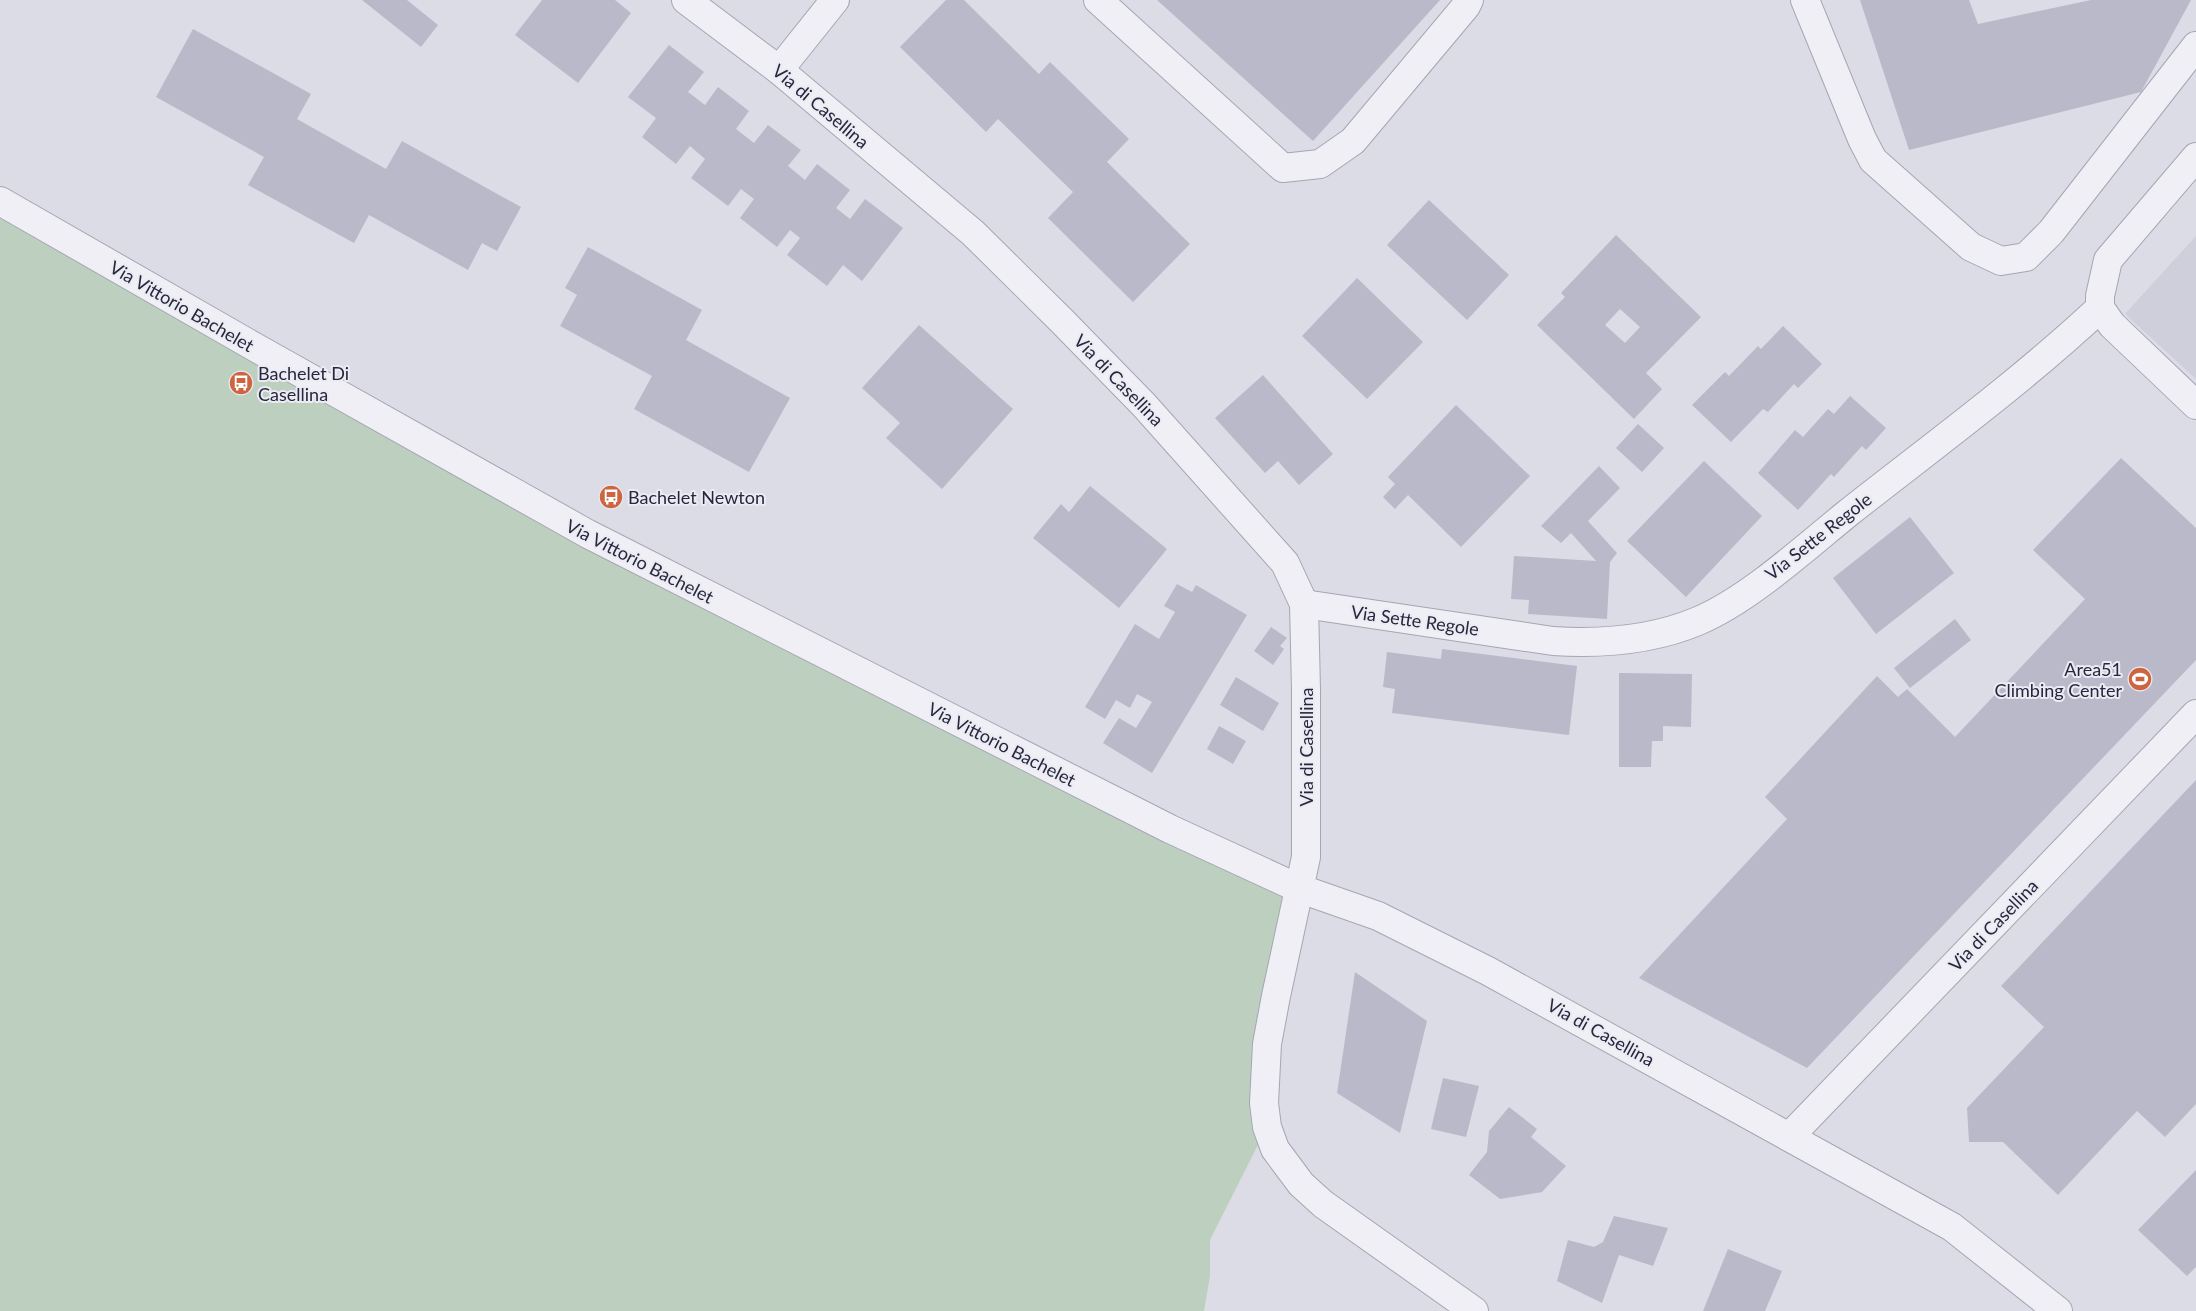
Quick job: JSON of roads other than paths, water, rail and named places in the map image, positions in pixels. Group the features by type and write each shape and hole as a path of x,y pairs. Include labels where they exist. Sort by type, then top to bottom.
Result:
{"street":[{"name":"Via di Casellina","path":"686,0 779,70 973,233 1144,405 1285,563 1304,604 1306,857 1276,996 1264,1075 1264,1103 1267,1127 1275,1149 1301,1184 1323,1204 1474,1311"},
{"path":"779,70 835,0"},
{"path":"1098,0 1284,168 1320,164 1353,141 1469,0"},
{"path":"1805,0 1872,160 1971,248 2000,261 2026,257 2050,232 2196,46"},
{"path":"2196,157 2108,260 2102,284 2100,308 2123,338 2196,405"},
{"name":"Via Vittorio Bachelet","path":"0,201 553,516 1170,829 1298,888"},
{"name":"Via Sette Regole","path":"1304,604 1553,641 1598,642 1648,636 1697,622 1726,607 1780,567 2051,354 2100,308"},
{"name":"Via di Casellina","path":"1790,1136 2196,714"},
{"name":"Via di Casellina","path":"1298,888 1378,916 1488,971 1790,1136 1952,1227 2058,1311"}],"place":[{"name":"Bachelet Di Casellina","path":"241,383"},
{"name":"Bachelet Newton","path":"611,497"},
{"name":"Area51 Climbing Center","path":"2140,679"}]}
